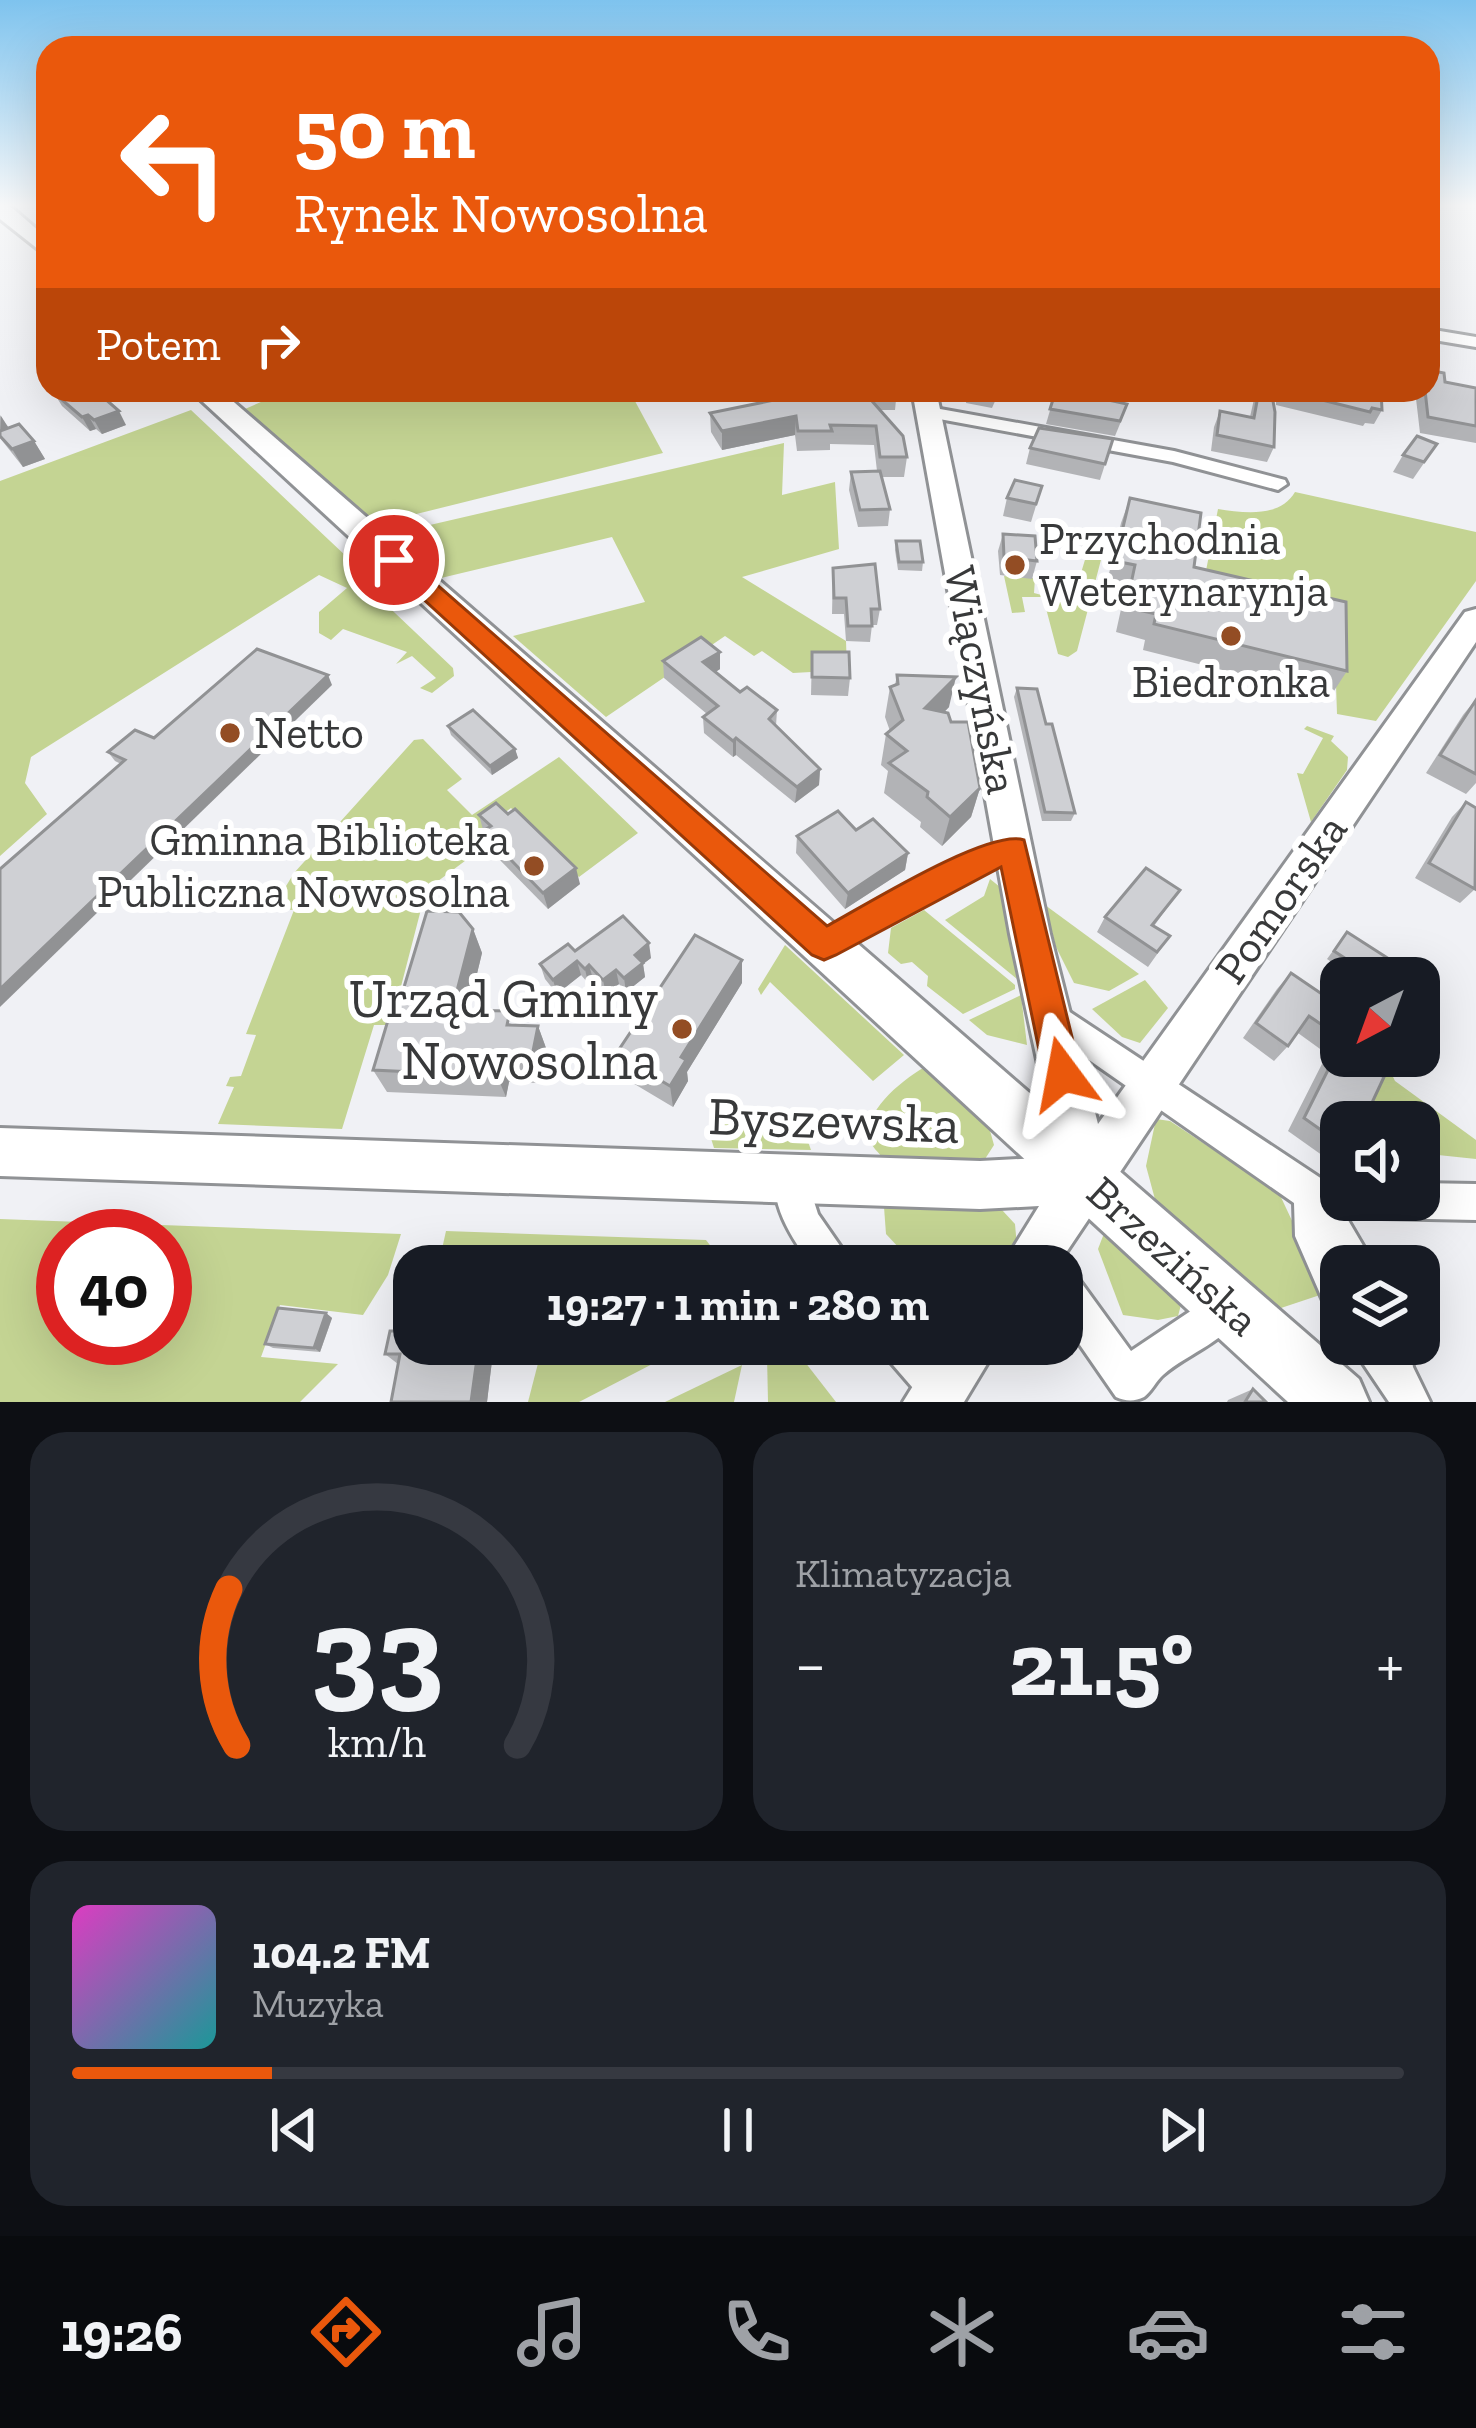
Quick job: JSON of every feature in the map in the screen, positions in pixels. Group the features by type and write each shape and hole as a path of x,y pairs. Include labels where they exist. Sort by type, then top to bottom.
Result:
{"main road":[{"name":"Brzezińska","path":"217,402 1336,1402"}],"street":[{"path":"1440,336 1476,342"},
{"name":"Wiączyńska","path":"926,402 1013,850 1088,1180"},
{"path":"930,402 1278,484"},
{"name":"Pomorska","path":"1056,1245 1088,1180 1476,620"},
{"path":"824,944 968,866 1013,850"},
{"path":"1048,1013 1320,1192"},
{"name":"Byszewska","path":"0,1152 980,1185 1088,1180"},
{"path":"791,1179 803,1223 819,1245"},
{"path":"1440,1201 1476,1202"},
{"path":"1320,1216 1313,1236 1320,1252"},
{"path":"1083,1324 1130,1392 1147,1362 1210,1322 1228,1304"},
{"path":"915,1365 936,1396 957,1365"}],"green space":[{"path":"261,402 635,402 663,453 384,522 372,519 245,409"},
{"path":"191,410 347,557 357,577 453,668 454,676 432,693 420,688 436,678 412,656 396,664 407,652 343,629 331,640 319,633 319,612 347,588 319,575 31,757 25,783 47,814 0,856 0,481"},
{"path":"784,443 782,495 835,482 839,549 742,577 846,641 847,670 793,673 762,651 754,656 725,636 606,717 513,636 645,602 612,537 441,578 391,534"},
{"path":"1295,492 1476,532 1476,581 1376,721 1337,714 1334,626 1204,581 1218,509 1271,510"},
{"path":"1087,553 1102,556 1077,651 1068,657 1058,654 1043,597 1022,597 1025,612 1012,613 1004,576 1035,578 1034,593 1072,603"},
{"path":"1307,726 1334,736 1331,741 1348,757 1347,770 1311,822 1297,773 1303,774 1323,738 1304,729"},
{"path":"423,739 462,779 447,790 472,815 559,757 638,833 579,877 511,808 479,831 489,843 426,890 391,1025 374,1025 342,1129 218,1124 234,1087 226,1086 230,1077 241,1076 256,1035 246,1034 294,910 272,909 294,873 414,740"},
{"path":"990,879 1000,887 1017,979 945,920 984,896"},
{"path":"1045,905 1139,974 1109,991 1074,983 1056,947"},
{"path":"924,910 1015,989 963,1014 927,986 928,976 912,962 901,964 888,953 891,928"},
{"path":"785,945 904,1055 873,1081 770,982 761,995 758,989"},
{"path":"1145,980 1168,1008 1140,1043 1122,1037 1092,1009"},
{"path":"1021,995 1027,1045 987,1035 969,1020"},
{"path":"928,1065 987,1120 994,1145 985,1159 884,1161 871,1144 870,1126 880,1104"},
{"path":"1348,1077 1393,1077 1422,1101 1355,1101"},
{"path":"756,1108 805,1133 811,1150 714,1148 708,1129 729,1113"},
{"path":"1440,1114 1476,1140 1476,1159 1440,1155"},
{"path":"1156,1119 1170,1121 1279,1193 1320,1280 1320,1295 1275,1310 1156,1203 1146,1166"},
{"path":"884,1207 1002,1210 1015,1224 1017,1245 896,1245 886,1234"},
{"path":"0,1219 36,1220 36,1365 192,1365 192,1226 401,1234 398,1245 393,1245 388,1275 363,1315 280,1305 261,1357 338,1364 300,1402 0,1402"},
{"path":"446,1231 706,1240 710,1245 443,1245"},
{"path":"1103,1236 1112,1236 1182,1301 1178,1316 1158,1320 1123,1315 1098,1249"},
{"path":"538,1365 650,1365 579,1402 528,1402"},
{"path":"742,1365 734,1402 665,1402"},
{"path":"767,1365 807,1365 836,1402 768,1402"}],"building":[{"path":"1440,372 1445,382 1476,388 1476,426 1428,417 1426,402 1440,402"},
{"path":"64,402 109,402 119,411 94,420 82,417"},
{"path":"764,402 873,402 903,436 907,457 880,457 876,426 830,425 832,431 798,431 796,416 722,431 710,413"},
{"path":"1052,402 1127,404 1120,421 1050,409"},
{"path":"1257,402 1273,402 1274,447 1217,435 1220,411 1254,418"},
{"path":"1330,402 1382,402 1382,410 1372,408 1370,412"},
{"path":"19,424 34,441 12,449 0,431"},
{"path":"1039,428 1113,439 1105,464 1030,448"},
{"path":"1417,436 1437,444 1424,462 1403,455"},
{"path":"880,471 890,509 860,510 851,472"},
{"path":"1015,480 1042,486 1036,504 1007,498"},
{"path":"1130,498 1201,513 1194,567 1346,602 1347,671 1154,624 1156,614 1126,607 1135,565 1115,561"},
{"path":"1003,534 1035,536 1037,561 1004,557"},
{"path":"896,541 920,541 923,562 899,562"},
{"path":"875,564 880,609 871,609 872,626 848,626 846,598 834,598 833,568"},
{"path":"701,637 720,652 703,662 740,692 747,687 777,710 769,719 820,769 797,787 703,717 718,706 663,661"},
{"path":"257,649 328,675 0,989 0,869 125,760 108,752 135,730 154,738"},
{"path":"812,652 849,652 850,678 812,677"},
{"path":"897,675 956,677 925,708 948,713 951,722 968,722 980,788 950,817 927,797 928,792 889,763 907,751 886,734 903,720 890,687 898,684"},
{"path":"1017,688 1037,689 1046,724 1052,724 1075,813 1045,812"},
{"path":"1476,700 1476,774 1440,755"},
{"path":"473,710 515,749 490,766 448,726"},
{"path":"1466,802 1476,808 1475,889 1429,863"},
{"path":"496,803 508,814 515,809 576,868 543,893 483,831 491,826 479,815"},
{"path":"838,811 856,830 873,819 908,853 848,893 797,836"},
{"path":"1146,868 1180,890 1152,925 1170,936 1157,952 1105,917"},
{"path":"427,911 459,912 473,929 452,1010 510,1011 507,1025 538,1026 531,1061 499,1060 497,1076 373,1070"},
{"path":"623,916 649,943 635,955 643,963 624,978 616,970 603,980 589,965 585,969 577,961 553,980 540,964 568,944 575,951"},
{"path":"1347,932 1386,957 1343,957 1334,951"},
{"name":"Urząd Gminy Nowosolna","path":"695,935 742,960 681,1057 686,1060 670,1086 616,1054"},
{"path":"1291,973 1320,993 1320,1024 1309,1016 1288,1046 1256,1023"},
{"path":"1324,1077 1384,1077 1373,1101 1320,1101 1320,1129 1304,1118"},
{"path":"278,1308 326,1313 314,1348 265,1344"},
{"path":"390,1331 393,1354 385,1354"},
{"path":"398,1365 476,1365 471,1402 391,1402"},
{"path":"1253,1389 1266,1402 1245,1402"}],"place":[{"name":"Przychodnia Weterynarynja","path":"1015,565"},
{"name":"Biedronka","path":"1231,636"},
{"name":"Netto","path":"230,733"},
{"name":"Gminna Biblioteka Publiczna Nowosolna","path":"534,866"},
{"name":"Urząd Gminy Nowosolna","path":"682,1029"}],"route":[{"path":"394,560 824,944 968,866 1013,850 1063,1074"}]}
